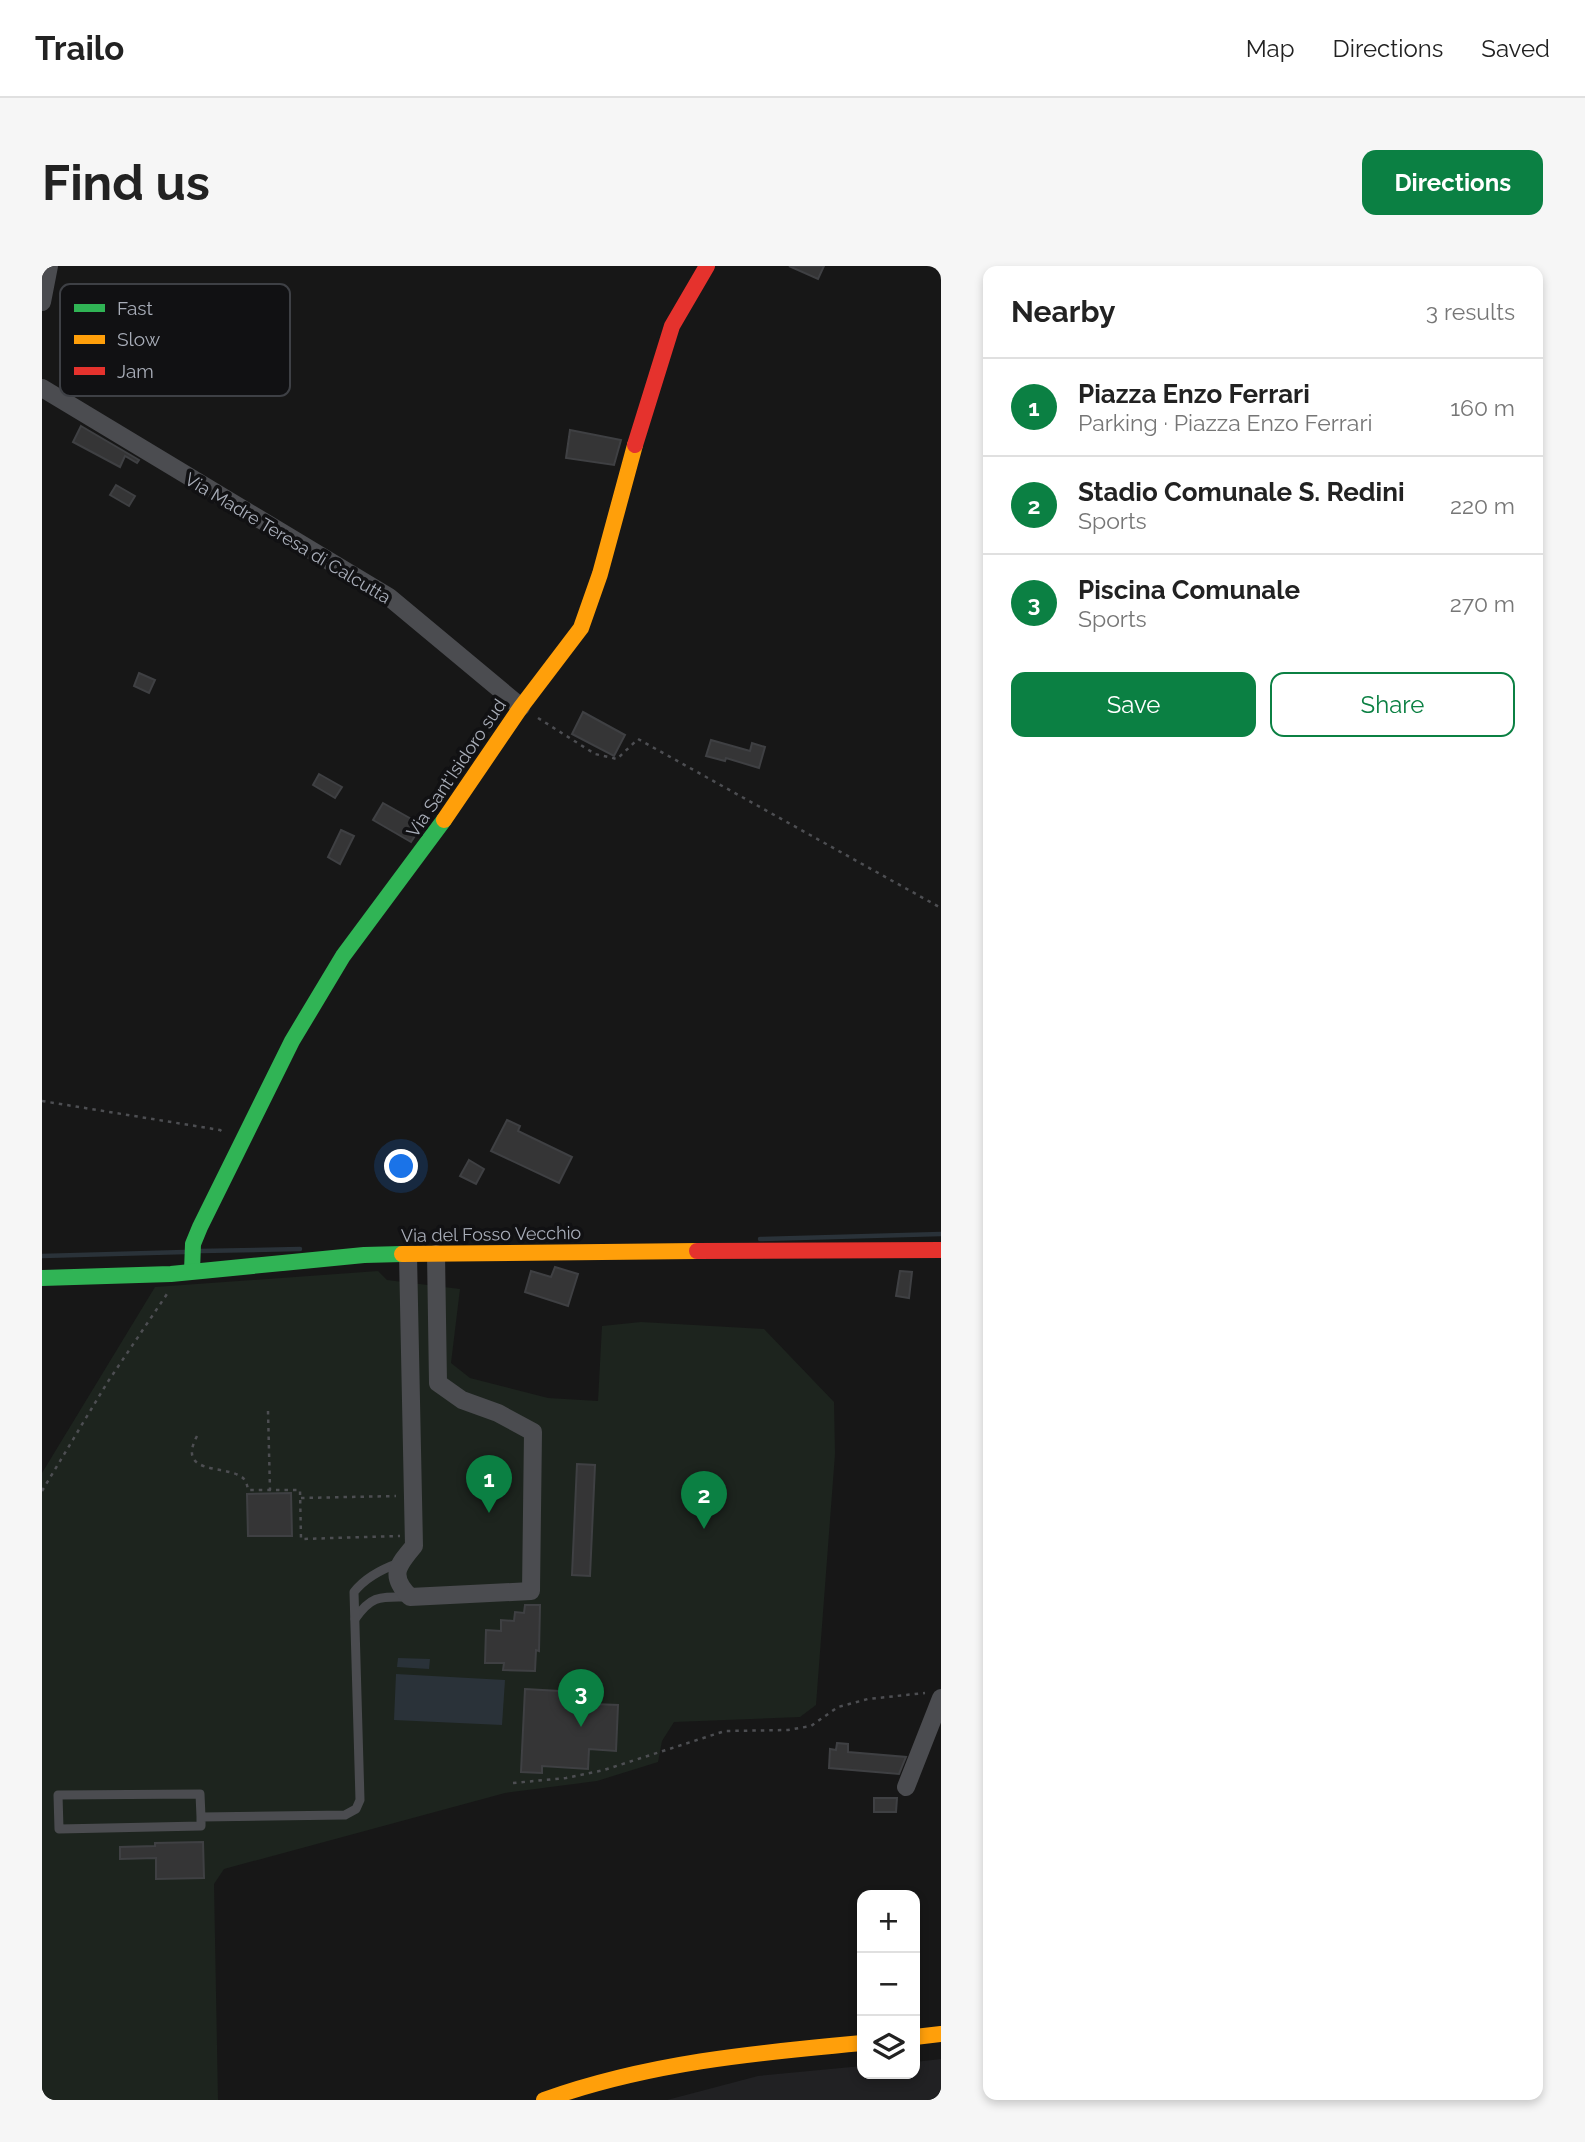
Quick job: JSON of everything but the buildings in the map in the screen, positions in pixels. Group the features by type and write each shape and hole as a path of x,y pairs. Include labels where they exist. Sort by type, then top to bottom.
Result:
{"main road":[{"name":"Via Sant'Isidoro sud","path":"193,1258 241,1147 292,1041 343,956 423,850 521,707 581,628 600,574 643,417 672,326 707,266"},
{"name":"Via del Fosso Vecchio","path":"42,1278 171,1274 193,1258 507,1252 941,1250"},
{"path":"920,2036 941,2034"},
{"path":"544,2100 623,2074 665,2066 857,2043"},
{"path":"920,2048 941,2046"},
{"path":"568,2100 618,2084 670,2073 857,2054"}],"street":[{"path":"42,302 49,266"},
{"name":"Via Madre Teresa di Calcutta","path":"42,388 388,597 521,707"},
{"path":"436,1254 438,1383"},
{"path":"408,1255 414,1546 399,1563 396,1576 402,1589 410,1597 531,1591 533,1432 498,1413 462,1400 438,1383 412,1388"},
{"path":"906,1787 939,1695"}],"lane":[{"path":"201,1817 345,1815 356,1809 360,1800 354,1592 361,1584 387,1567 399,1563"},
{"path":"355,1619 367,1602 385,1597 410,1597"},
{"path":"200,1794 201,1817 201,1826 59,1829 58,1795 200,1794"}],"path":[{"path":"521,707 595,754 617,759 638,739 941,908"},
{"path":"42,1101 220,1130 241,1147"},
{"path":"42,1491 107,1383 167,1295 171,1274"},
{"path":"268,1411 270,1490"},
{"path":"197,1436 192,1445 192,1454 197,1462 207,1469 241,1476 246,1481 248,1490 300,1490 301,1539 413,1535"},
{"path":"300,1498 413,1496"},
{"path":"513,1783 566,1778 604,1770 725,1731 788,1730 811,1726 838,1707 868,1699 939,1695"}],"shaded area":[{"path":"378,1271 387,1280 460,1289 451,1363 470,1378 548,1398 598,1401 602,1326 641,1322 764,1329 834,1402 835,1454 816,1705 800,1717 674,1722 662,1741 658,1762 597,1781 505,1793 224,1869 214,1884 218,2100 42,2100 42,1473 155,1287"},
{"path":"398,1658 430,1659 429,1669 397,1667"},
{"path":"396,1674 505,1680 502,1725 394,1720"},
{"path":"941,2059 941,2100 667,2100 758,2076 857,2066 857,2079 920,2079 920,2061"}],"waterway":[{"path":"760,1239 941,1234"},
{"path":"200,1251 300,1249"},
{"path":"42,1256 185,1252"}],"traffic: fast":[{"path":"192,1271 193,1244 200,1227 292,1041 343,956 444,820"},
{"path":"42,1278 171,1274 364,1255 402,1254"}],"traffic: slow":[{"path":"444,820 521,707 581,628 600,574 635,445"},
{"path":"402,1254 697,1251"},
{"path":"920,2036 941,2034"},
{"path":"544,2100 583,2087 661,2068 857,2043"}],"traffic: jam":[{"path":"635,445 672,326 707,266"},
{"path":"697,1251 941,1250"}],"place":[{"name":"Piazza Enzo Ferrari","path":"489,1513"},
{"name":"Stadio Comunale S. Redini","path":"704,1529"},
{"name":"Piscina Comunale","path":"581,1727"}]}
